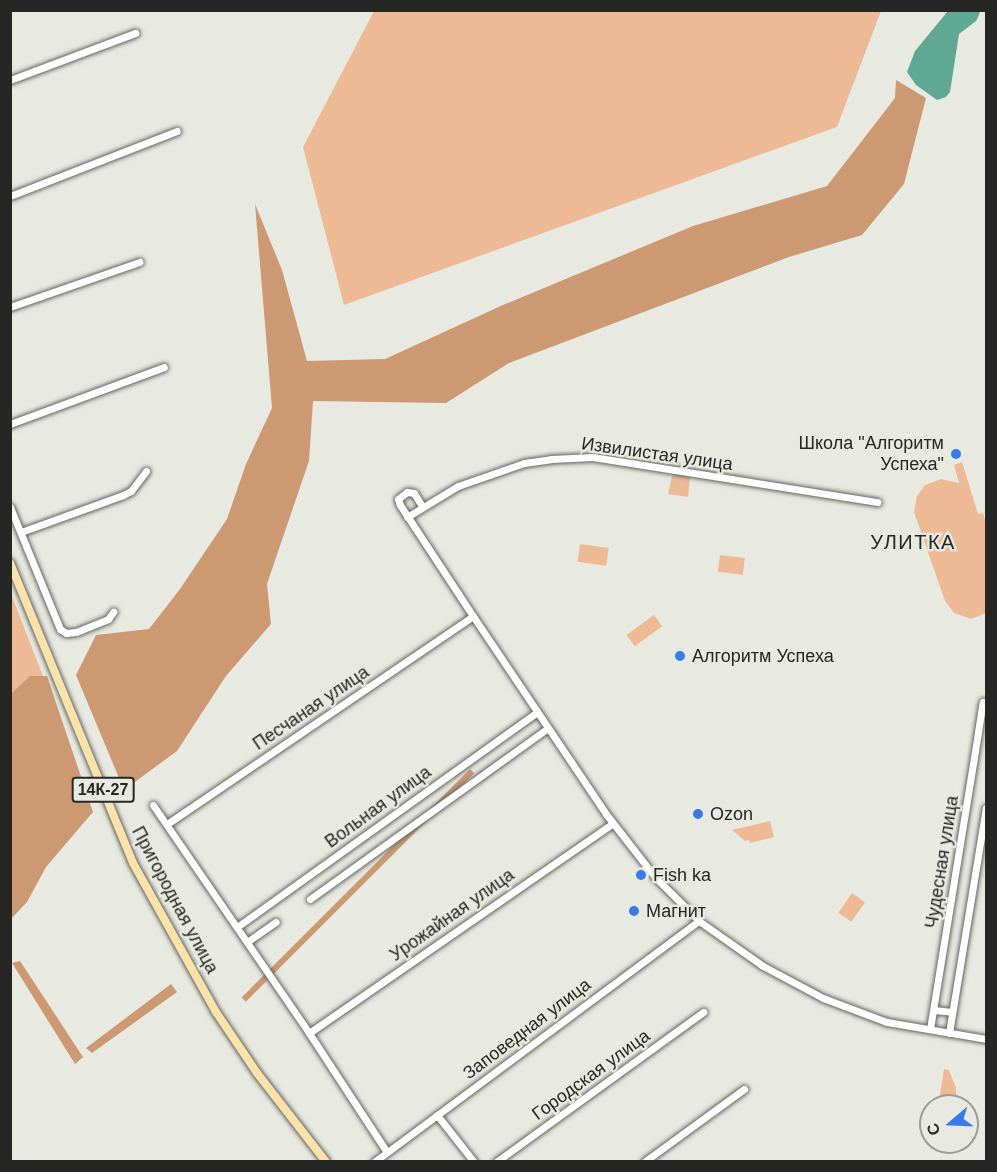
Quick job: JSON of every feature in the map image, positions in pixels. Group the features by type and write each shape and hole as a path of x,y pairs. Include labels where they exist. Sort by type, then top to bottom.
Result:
{"main road":[{"name":"Пригородная улица","path":"10,563 133,863 216,1012 320,1160"}],"street":[{"path":"10,80 135,33"},
{"path":"10,196 177,131"},
{"path":"10,307 139,262"},
{"path":"10,424 164,367"},
{"name":"Извилистая улица","path":"407,517 458,486 524,463 593,457 877,502"},
{"path":"21,532 123,495 131,491 146,471"},
{"path":"422,506 414,493 402,494 398,499 407,517 613,823 655,877 699,921 763,966 823,998 887,1022 987,1039"},
{"path":"10,507 56,621 66,633 76,632 108,619 112,612"},
{"name":"Песчаная улица","path":"167,824 473,616"},
{"name":"Чудесная улица","path":"930,1029 979,722 983,702 986,702"},
{"name":"Вольная улица","path":"237,927 537,712"},
{"name":"Вольная улица","path":"310,899 548,728"},
{"path":"153,805 309,1033 387,1152"},
{"name":"Чудесная улица","path":"950,1033 987,808"},
{"name":"Урожайная улица","path":"309,1033 613,823"},
{"name":"Заповедная улица","path":"374,1161 699,921"},
{"path":"247,942 276,922"},
{"path":"933,1010 952,1012"},
{"name":"Городская улица","path":"496,1161 703,1012"},
{"path":"644,1161 744,1089"},
{"path":"437,1115 474,1161"}],"shaded area":[{"path":"374,11 881,11 837,127 344,305 303,147"},
{"path":"948,11 980,11 976,21 959,34 950,92 946,97 937,100 916,85 907,72 915,51"},
{"path":"896,80 926,98 904,184 862,235 789,257 509,363 446,403 313,401 309,461 267,584 271,624 226,676 177,751 124,790 76,675 96,635 149,629 180,589 227,519 246,464 272,408 255,204 282,270 307,361 385,359 503,305 693,226 827,186 895,98"},
{"path":"962,462 978,514 983,513 986,524 986,613 971,619 954,613 945,601 914,512 917,496 925,485 941,479 959,483 954,465"},
{"path":"677,473 690,478 688,497 668,494 672,476"},
{"path":"580,544 609,548 606,566 577,562"},
{"path":"720,555 745,558 743,575 718,572"},
{"path":"10,591 43,676 11,696 10,696"},
{"path":"654,615 662,626 635,646 626,635"},
{"path":"30,676 47,676 93,812 46,867 27,902 11,919 11,694"},
{"path":"470,769 474,773 246,1002 242,997"},
{"path":"770,821 774,837 750,843 749,840 745,841 732,830"},
{"path":"852,893 865,902 851,922 838,913"},
{"path":"20,961 83,1057 75,1064 12,963"},
{"path":"171,984 177,992 92,1053 86,1048"},
{"path":"944,1069 949,1070 956,1094 940,1094"}],"place":[{"name":"Школа \"Алгоритм Успеха\"","path":"956,454"},
{"name":"Алгоритм Успеха","path":"680,656"},
{"name":"Ozon","path":"698,814"},
{"name":"Fish ka","path":"641,875"},
{"name":"Магнит","path":"634,911"}],"district":[{"name":"УЛИТКА","path":"913,542"}]}
